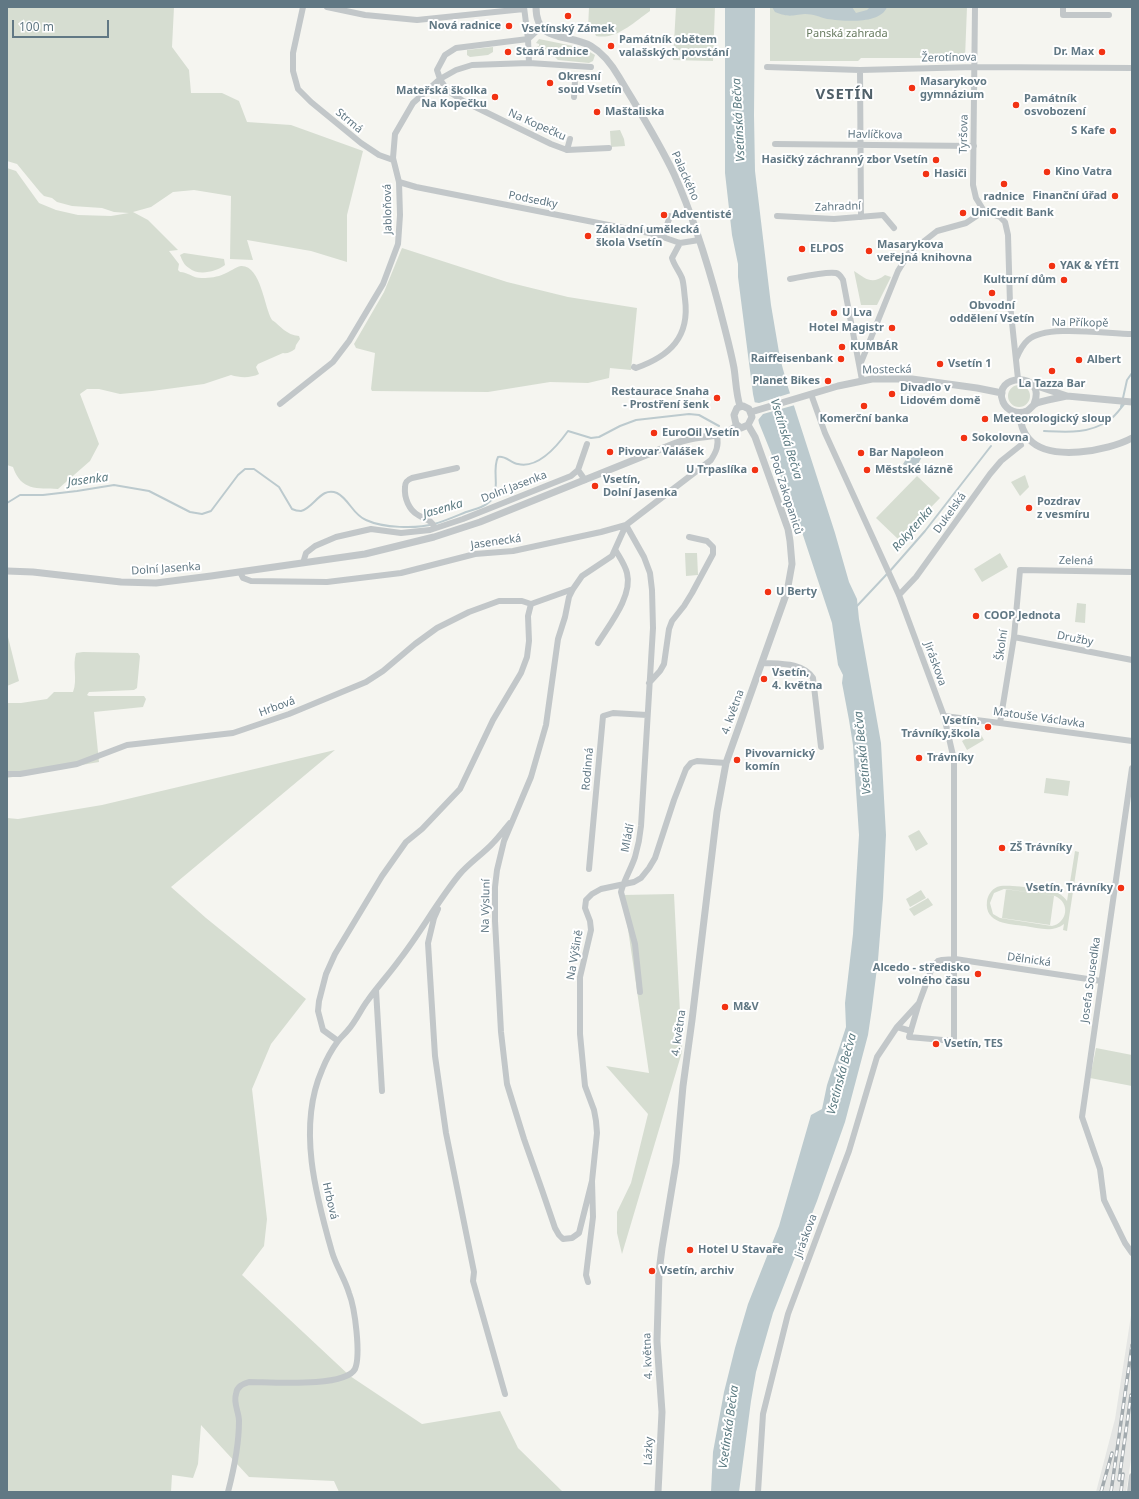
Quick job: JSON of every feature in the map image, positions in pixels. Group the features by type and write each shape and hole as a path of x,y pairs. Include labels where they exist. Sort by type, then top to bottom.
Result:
{"street":[{"name":"Strmá","path":"303,7 293,53 293,71 298,89 311,102 361,143 379,155 393,160"},
{"path":"327,7 365,15 417,20 524,8 528,38 529,63"},
{"path":"440,79 438,70 445,55 456,48 528,38 541,27 537,21 536,7"},
{"name":"Tyršova","path":"975,7 973,185 976,198 984,211"},
{"path":"1063,7 1063,15 1109,14"},
{"name":"Palackého","path":"541,27 547,33 591,46 602,55 609,62 648,124 669,164 699,240 726,334 734,368 737,397 740,406"},
{"name":"Jabloňová","path":"280,404 333,362 349,340 383,284 398,244 400,215 398,182 393,160 395,134 414,103 440,79 456,70 472,66 529,63 576,70 591,68"},
{"name":"Žerotínova","path":"767,67 860,70 975,67 1132,68"},
{"path":"860,70 861,217"},
{"name":"Na Kopečku","path":"440,79 447,90 463,101 551,144 567,150 609,148"},
{"path":"574,97 575,81"},
{"name":"Na Kopečku","path":"567,150 570,139"},
{"name":"Havlíčkova","path":"775,144 974,146"},
{"name":"Podsedky","path":"398,182 416,187 663,236 680,243"},
{"path":"860,366 898,271 909,253 936,231 966,223 984,211 1000,217 1004,222 1008,235 1010,304 1013,344 1018,379"},
{"name":"Zahradní","path":"777,216 830,219 883,214 894,228"},
{"path":"663,236 670,216"},
{"path":"634,367 636,368 645,365 659,358 674,346 686,326 686,306 682,279 672,258 680,243 699,240"},
{"path":"790,279 826,273 838,273 841,276 862,380"},
{"name":"Na Příkopě","path":"1016,358 1027,340 1038,334 1051,331 1132,334"},
{"name":"Mostecká","path":"752,411 862,380 912,379 1002,393"},
{"path":"1067,396 1034,404 1029,409 1019,413 1006,407 1002,393 1008,382 1018,379 1025,380 1031,384 1067,396 1132,402"},
{"path":"1031,384 1036,393 1034,404"},
{"name":"Jiráskova","path":"811,394 825,433 899,594 944,716 954,760 955,959 954,1041 909,1037 919,1003 932,968 938,961 955,959"},
{"path":"740,406 746,406 752,411 751,419 748,425 743,428 737,425 734,421 736,410 740,406"},
{"path":"1019,413 1022,426 1029,439 1046,449 1068,452 1102,448 1119,444 1132,438"},
{"name":"Dolní Jasenka","path":"7,571 33,572 135,583 170,582 373,552 434,537 490,518 688,440 717,436 728,432 737,425"},
{"name":"Pod Zakopaniců","path":"748,425 755,436 788,528 792,551 791,574"},
{"name":"Jasenecká","path":"240,572 243,578 251,581 300,582 328,582 394,574 475,554 513,551 567,540 626,525 711,460 718,446 717,436"},
{"path":"585,480 578,470 587,444"},
{"name":"Dukelská","path":"899,594 916,577 990,474 1001,461 1020,446"},
{"path":"434,525 417,515 409,505 405,494 406,482 412,478 457,468"},
{"name":"Dolní Jasenka","path":"303,563 305,555 310,550 326,541 371,529 401,533 419,532 434,525 463,519 564,479 573,475 578,470"},
{"name":"Na Výsluní","path":"592,1181 579,1233 572,1238 564,1239 559,1236 555,1228 524,1139 507,1084 495,921 495,887 497,870 504,841 531,778 546,725 558,639 569,597 573,588 582,576 606,562 616,551 626,525"},
{"name":"Mládí","path":"626,525 644,557 650,573 652,590 653,628 641,826 639,842 621,892 634,944 640,992"},
{"path":"650,683 664,664 669,629 672,621 692,593 713,554 713,547 707,541 689,537"},
{"path":"598,643 613,621 625,596 628,574 616,551"},
{"name":"Zelená","path":"1020,570 1132,572"},
{"name":"Školní","path":"1000,722 1014,637 1020,570"},
{"name":"4. května","path":"662,1412 657,1341 660,1268 676,1163 683,1086 717,812 726,763 787,592 791,574"},
{"name":"Hrbová","path":"7,774 20,774 77,764 127,745 233,734 289,714 366,682 384,671 415,644 437,628 470,612 499,601 522,601 531,604 573,588"},
{"path":"338,1041 323,1030 320,1023 318,1011 319,1001 326,974 335,954 382,876 406,842 422,829 460,789 493,720 521,673 527,657 529,641 528,616 531,604"},
{"name":"Družby","path":"1014,637 1132,660"},
{"path":"762,663 792,665 803,669 813,678 821,747"},
{"name":"Rodinná","path":"589,869 602,716 613,713 647,715"},
{"name":"Matouše Václavka","path":"944,716 1132,740"},
{"name":"Na Výšině","path":"588,1282 586,1275 593,1217 592,1181 597,1134 596,1121 585,1086 580,1034 580,977 591,930 590,921 585,908 586,900 592,894 601,889 634,882 641,878 649,868 655,858 686,769 691,763 697,761 726,763"},
{"name":"Josefa Sousedíka","path":"1132,768 1082,1117 1100,1169 1104,1200 1125,1243 1132,1253"},
{"name":"Hrbová","path":"228,1492 234,1469 238,1442 239,1420 235,1394 242,1385 249,1382 325,1382 346,1377 351,1374 357,1362 353,1305 350,1293 333,1255 313,1173 309,1144 316,1088 322,1069 338,1041 349,1030 443,896 460,874 494,842 510,824"},
{"name":"Hrbová","path":"443,896 434,918 428,943 436,1056 446,1134 474,1272 473,1281 505,1394"},
{"name":"Dělnická","path":"955,959 1101,981"},
{"path":"376,990 382,1091"},
{"name":"Jiráskova","path":"758,1492 764,1414 788,1314 848,1151 877,1056 897,1027 919,1003"},
{"path":"897,1027 911,1031"},
{"name":"Lázky","path":"658,1492 662,1412"},
{"path":"1130,1492 1132,1476"}],"shaded area":[{"path":"1132,1309 1132,1453 1126,1492 1096,1492 1115,1419"}],"green space":[{"path":"7,7 174,7 172,47 189,70 191,93 222,93 239,101 247,122 291,125 363,151 347,215 347,262 311,251 247,240 253,260 230,259 231,196 194,190 173,192 151,207 133,212 148,220 178,250 169,251 179,264 178,270 180,272 200,278 208,278 222,275 241,266 248,268 253,272 257,279 272,320 287,332 299,336 300,339 295,349 292,351 283,353 258,364 256,367 259,374 249,377 238,377 231,375 204,384 120,394 99,389 87,389 80,394 99,444 90,461 58,489 31,487 20,480 13,467 7,465 7,168 16,171 39,203 56,210 78,215 111,216 129,213 114,212 102,208 72,206 57,202 52,198 44,196 17,164 7,161"},
{"path":"589,7 650,7 650,11 618,33 604,37 596,36 594,31 588,29"},
{"path":"676,7 715,7 713,61 673,60"},
{"name":"Panská zahrada","path":"770,7 967,7 965,58 861,58 858,61 770,61"},
{"path":"539,39 583,48 595,55 593,61 589,63 558,60 555,57 542,55 535,51 534,48 539,46 539,44 536,43"},
{"path":"493,47 493,52 488,55 470,57 467,55 467,50"},
{"path":"620,130 625,146 611,147 610,131"},
{"path":"402,248 507,282 568,297 637,308 631,370 610,368 609,378 588,383 550,382 488,392 372,391 375,353 356,348 354,344 384,292"},
{"path":"184,253 224,259 225,265 217,270 197,272 184,264 180,255"},
{"path":"854,271 869,280 876,280 885,275 891,277 877,305 861,305"},
{"path":"1019,385 1027,388 1030,396 1027,404 1019,407 1011,404 1008,396 1011,388"},
{"path":"1025,475 1029,487 1020,496 1011,482"},
{"path":"917,476 940,498 899,540 876,518"},
{"path":"685,553 697,553 698,575 686,576"},
{"path":"1000,553 1008,567 982,582 974,569"},
{"path":"1077,603 1086,604 1085,623 1075,622"},
{"path":"7,633 19,681 7,686"},
{"path":"76,653 138,653 140,656 137,688 134,690 89,692 87,695 144,696 146,699 143,707 94,712 99,762 7,778 7,703 21,703 47,699 54,692 73,692 75,682"},
{"path":"979,731 984,740 967,750 962,741"},
{"path":"335,750 171,887 206,918 306,999 271,1044 252,1089 267,1219 264,1246 242,1275 350,1376 422,1424 500,1411 518,1448 563,1492 339,1492 334,1481 249,1477 201,1425 198,1464 193,1478 172,1475 171,1492 7,1492 7,818 18,819 102,805"},
{"path":"1046,778 1070,781 1068,796 1044,793"},
{"path":"919,830 928,844 916,851 908,836"},
{"path":"1075,851 1079,852 1067,931 1063,930 1064,924 1060,927 1045,929 1006,923 994,918 987,909 987,901 990,893 995,888 1002,886 1027,887 1058,893 1067,901","holes":["1004,889 1055,896 1063,903 1065,912 1061,921 1052,926 1000,918 993,914 990,903 994,893"]},
{"path":"1006,889 1054,896 1050,925 1002,918"},
{"path":"921,890 926,898 910,907 906,899"},
{"path":"674,894 682,1052 622,1254 617,1233 617,1212 631,1183 648,1114 606,1066 649,1073 623,895"},
{"path":"928,898 933,905 914,916 909,909"},
{"path":"1096,1048 1132,1055 1132,1086 1090,1078"}],"water":[{"name":"Vsetínská Bečva","path":"725,7 755,7 755,171 771,305 780,358 787,384 835,533 849,582 857,599 859,619 881,743 886,835 878,960 872,1008 868,1035 845,1122 817,1201 773,1313 756,1372 739,1492 711,1492 713,1452 724,1392 735,1348 748,1304 779,1226 811,1115 822,1109 827,1085 846,1027 845,1003 853,934 859,835 853,745 842,683 843,675 838,665 832,623 797,517 759,423 753,394 738,277 738,264 732,235 725,173"},
{"path":"772,7 852,7 856,13 867,10 870,7 887,7 883,13 877,17 851,21 827,19 808,14 791,16 784,15 775,12"},
{"path":"912,449 923,455 914,471 903,464"}],"pier":[{"path":"791,393 795,405 763,414 758,420 753,402 759,403"}],"waterway":[{"path":"1121,407 1127,380 1132,373"},
{"name":"Rokytenka","path":"1044,431 1061,432 1093,428 1111,419 1125,403"},
{"name":"Jasenka","path":"7,503 20,495 43,495 114,485 149,491 190,512 202,514 211,511 238,475 245,469 254,469 279,487 294,510 301,511 306,509 326,492 331,492 337,493 345,499 358,515 373,523 400,527 418,527 438,523 486,505 494,496 496,487 496,462 498,457 503,457 518,464 526,465 533,463 547,455 568,431 591,438 599,437 620,426 636,420 689,414 699,415 719,426"},
{"name":"Rokytenka","path":"890,571 925,531 991,446"},
{"name":"Rokytenka","path":"857,606 887,574"}],"tunnel":[{"path":"575,81 576,72"}],"railway":[{"path":"1111,1492 1132,1345"},
{"path":"1119,1480 1131,1395"},
{"path":"1101,1492 1112,1453"},
{"path":"1121,1492 1123,1474"}],"place":[{"name":"Vsetínský Zámek","path":"568,16"},
{"name":"Nová radnice","path":"509,26"},
{"name":"Památník obětem valašských povstání","path":"611,46"},
{"name":"Stará radnice","path":"508,52"},
{"name":"Dr. Max","path":"1102,52"},
{"name":"Okresní soud Vsetín","path":"550,83"},
{"name":"Masarykovo gymnázium","path":"912,88"},
{"name":"Mateřská školka Na Kopečku","path":"495,97"},
{"name":"Památník osvobození","path":"1016,105"},
{"name":"Maštaliska","path":"597,112"},
{"name":"S Kafe","path":"1113,131"},
{"name":"Hasičký záchranný zbor Vsetín","path":"936,160"},
{"name":"Kino Vatra","path":"1047,172"},
{"name":"Hasiči","path":"926,174"},
{"name":"radnice","path":"1004,184"},
{"name":"Finanční úřad","path":"1115,196"},
{"name":"UniCredit Bank","path":"963,213"},
{"name":"Adventisté","path":"664,215"},
{"name":"Základní umělecká škola Vsetín","path":"588,236"},
{"name":"ELPOS","path":"802,249"},
{"name":"Masarykova veřejná knihovna","path":"869,251"},
{"name":"YAK & YÉTI","path":"1052,266"},
{"name":"Kulturní dům","path":"1064,280"},
{"name":"Obvodní oddělení Vsetín","path":"992,293"},
{"name":"U Lva","path":"834,313"},
{"name":"Hotel Magistr","path":"892,328"},
{"name":"KUMBÁR","path":"842,347"},
{"name":"Raiffeisenbank","path":"841,359"},
{"name":"Albert","path":"1079,360"},
{"name":"Vsetín 1","path":"940,364"},
{"name":"La Tazza Bar","path":"1052,371"},
{"name":"Planet Bikes","path":"828,381"},
{"name":"Divadlo v Lidovém domě","path":"892,394"},
{"name":"Restaurace Snaha - Prostření šenk","path":"717,398"},
{"name":"Komerční banka","path":"864,406"},
{"name":"Meteorologický sloup","path":"985,419"},
{"name":"EuroOil Vsetín","path":"654,433"},
{"name":"Sokolovna","path":"964,438"},
{"name":"Pivovar Valášek","path":"610,452"},
{"name":"Bar Napoleon","path":"861,453"},
{"name":"U Trpaslíka","path":"755,470"},
{"name":"Městské lázně","path":"867,470"},
{"name":"Vsetín, Dolní Jasenka","path":"595,486"},
{"name":"Pozdrav z vesmíru","path":"1029,508"},
{"name":"U Berty","path":"768,592"},
{"name":"COOP Jednota","path":"976,616"},
{"name":"Vsetín, 4. května","path":"764,679"},
{"name":"Vsetín, Trávníky,škola","path":"988,727"},
{"name":"Trávníky","path":"919,758"},
{"name":"Pivovarnický komín","path":"737,760"},
{"name":"ZŠ Trávníky","path":"1002,848"},
{"name":"Vsetín, Trávníky","path":"1121,888"},
{"name":"Alcedo - středisko volného času","path":"978,974"},
{"name":"M&V","path":"725,1007"},
{"name":"Vsetín, TES","path":"936,1044"},
{"name":"Hotel U Stavaře","path":"690,1250"},
{"name":"Vsetín, archiv","path":"652,1271"}],"district":[{"name":"VSETÍN","path":"845,95"}]}
